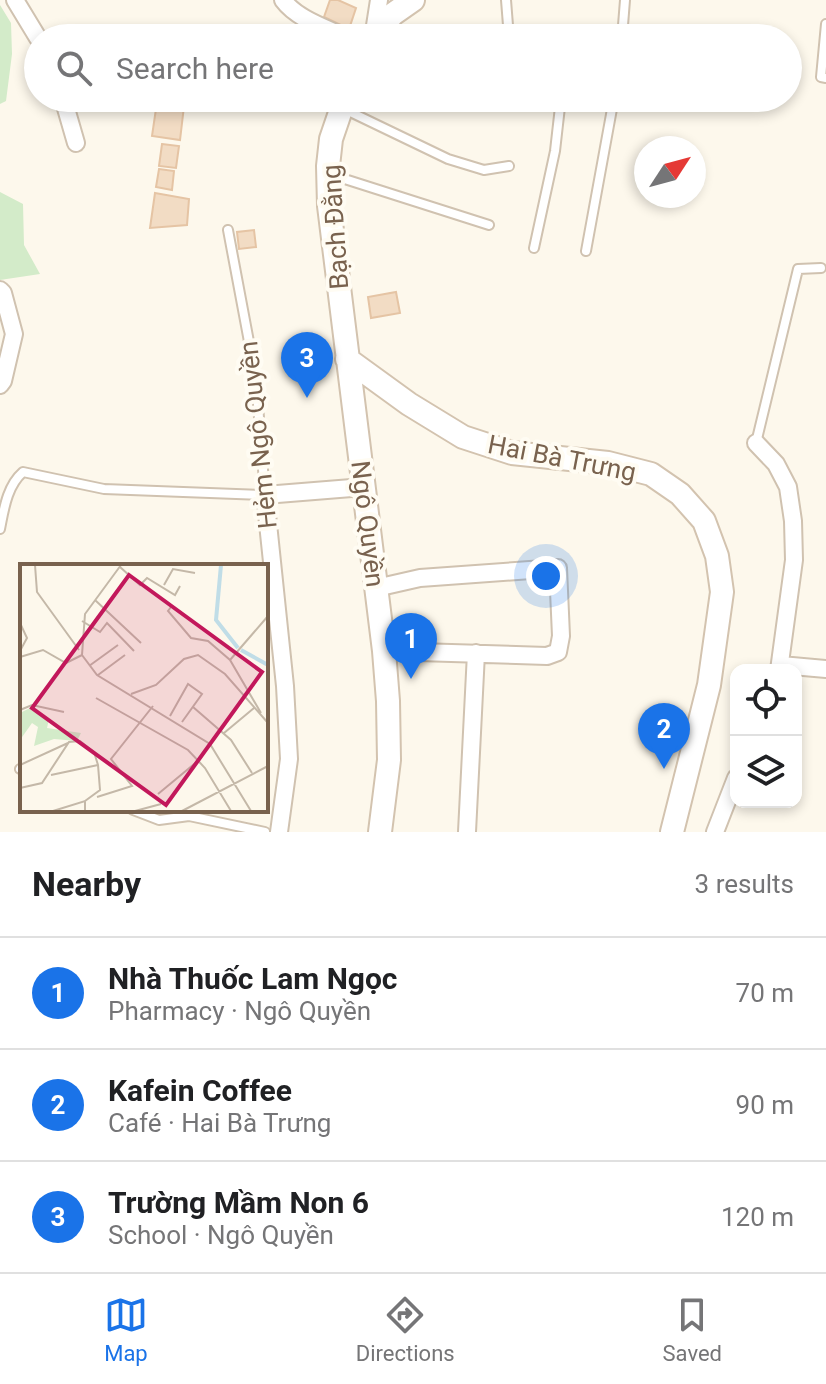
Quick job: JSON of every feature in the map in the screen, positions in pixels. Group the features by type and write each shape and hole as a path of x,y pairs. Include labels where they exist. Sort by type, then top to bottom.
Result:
{"street":[{"path":"15,0 30,24"},
{"path":"283,0 318,24"},
{"path":"374,24 379,0"},
{"path":"383,24 413,0"},
{"path":"67,112 76,143"},
{"name":"Bạch Đằng","path":"340,112 331,139 328,173 347,359"},
{"path":"0,290 14,334 0,385"},
{"name":"Ngô Quyền","path":"347,359 388,701 389,760 380,832"},
{"name":"Hai Bà Trưng","path":"347,359 409,404 463,437 512,453 608,463 651,474 680,494 704,521 717,556 722,592 709,685 672,832"},
{"path":"756,443 776,464 788,487 793,521 794,560 781,664"},
{"path":"265,495 364,487"},
{"name":"Hẻm Ngô Quyền","path":"265,495 285,686 289,759 279,832"},
{"path":"376,588 420,578 558,568 561,636 558,652 547,656 384,651"},
{"path":"467,832 476,653"},
{"path":"802,668 826,669"},
{"path":"715,832 730,793"}],"lane":[{"path":"506,0 508,24"},
{"path":"623,24 625,0"},
{"path":"826,24 821,77 826,78"},
{"path":"360,112 448,159 484,170 509,166"},
{"path":"534,248 555,151 559,112"},
{"path":"586,251 611,112"},
{"path":"328,173 489,225"},
{"name":"Hẻm Ngô Quyền","path":"228,230 256,379 265,495"},
{"path":"756,443 798,269 821,268"},
{"path":"0,529 9,494 23,472 104,489 265,495"},
{"path":"138,812 159,820 189,816 265,832"}],"green space":[{"path":"0,5 11,23 12,54 6,101 0,104"},
{"path":"0,192 23,204 24,245 40,274 0,280"}],"building":[{"path":"330,0 356,8 351,24 339,24 324,17"},
{"path":"156,112 183,112 180,140 152,136"},
{"path":"162,144 179,146 176,168 159,166"},
{"path":"159,169 174,171 172,190 156,187"},
{"path":"155,193 189,199 187,225 150,228"},
{"path":"254,230 256,247 239,249 237,232"},
{"path":"396,292 400,313 371,318 368,297"}],"place":[{"name":"Trường Mầm Non 6","path":"307,398"},
{"name":"Nhà Thuốc Lam Ngọc","path":"411,679"},
{"name":"Kafein Coffee","path":"664,769"}]}
